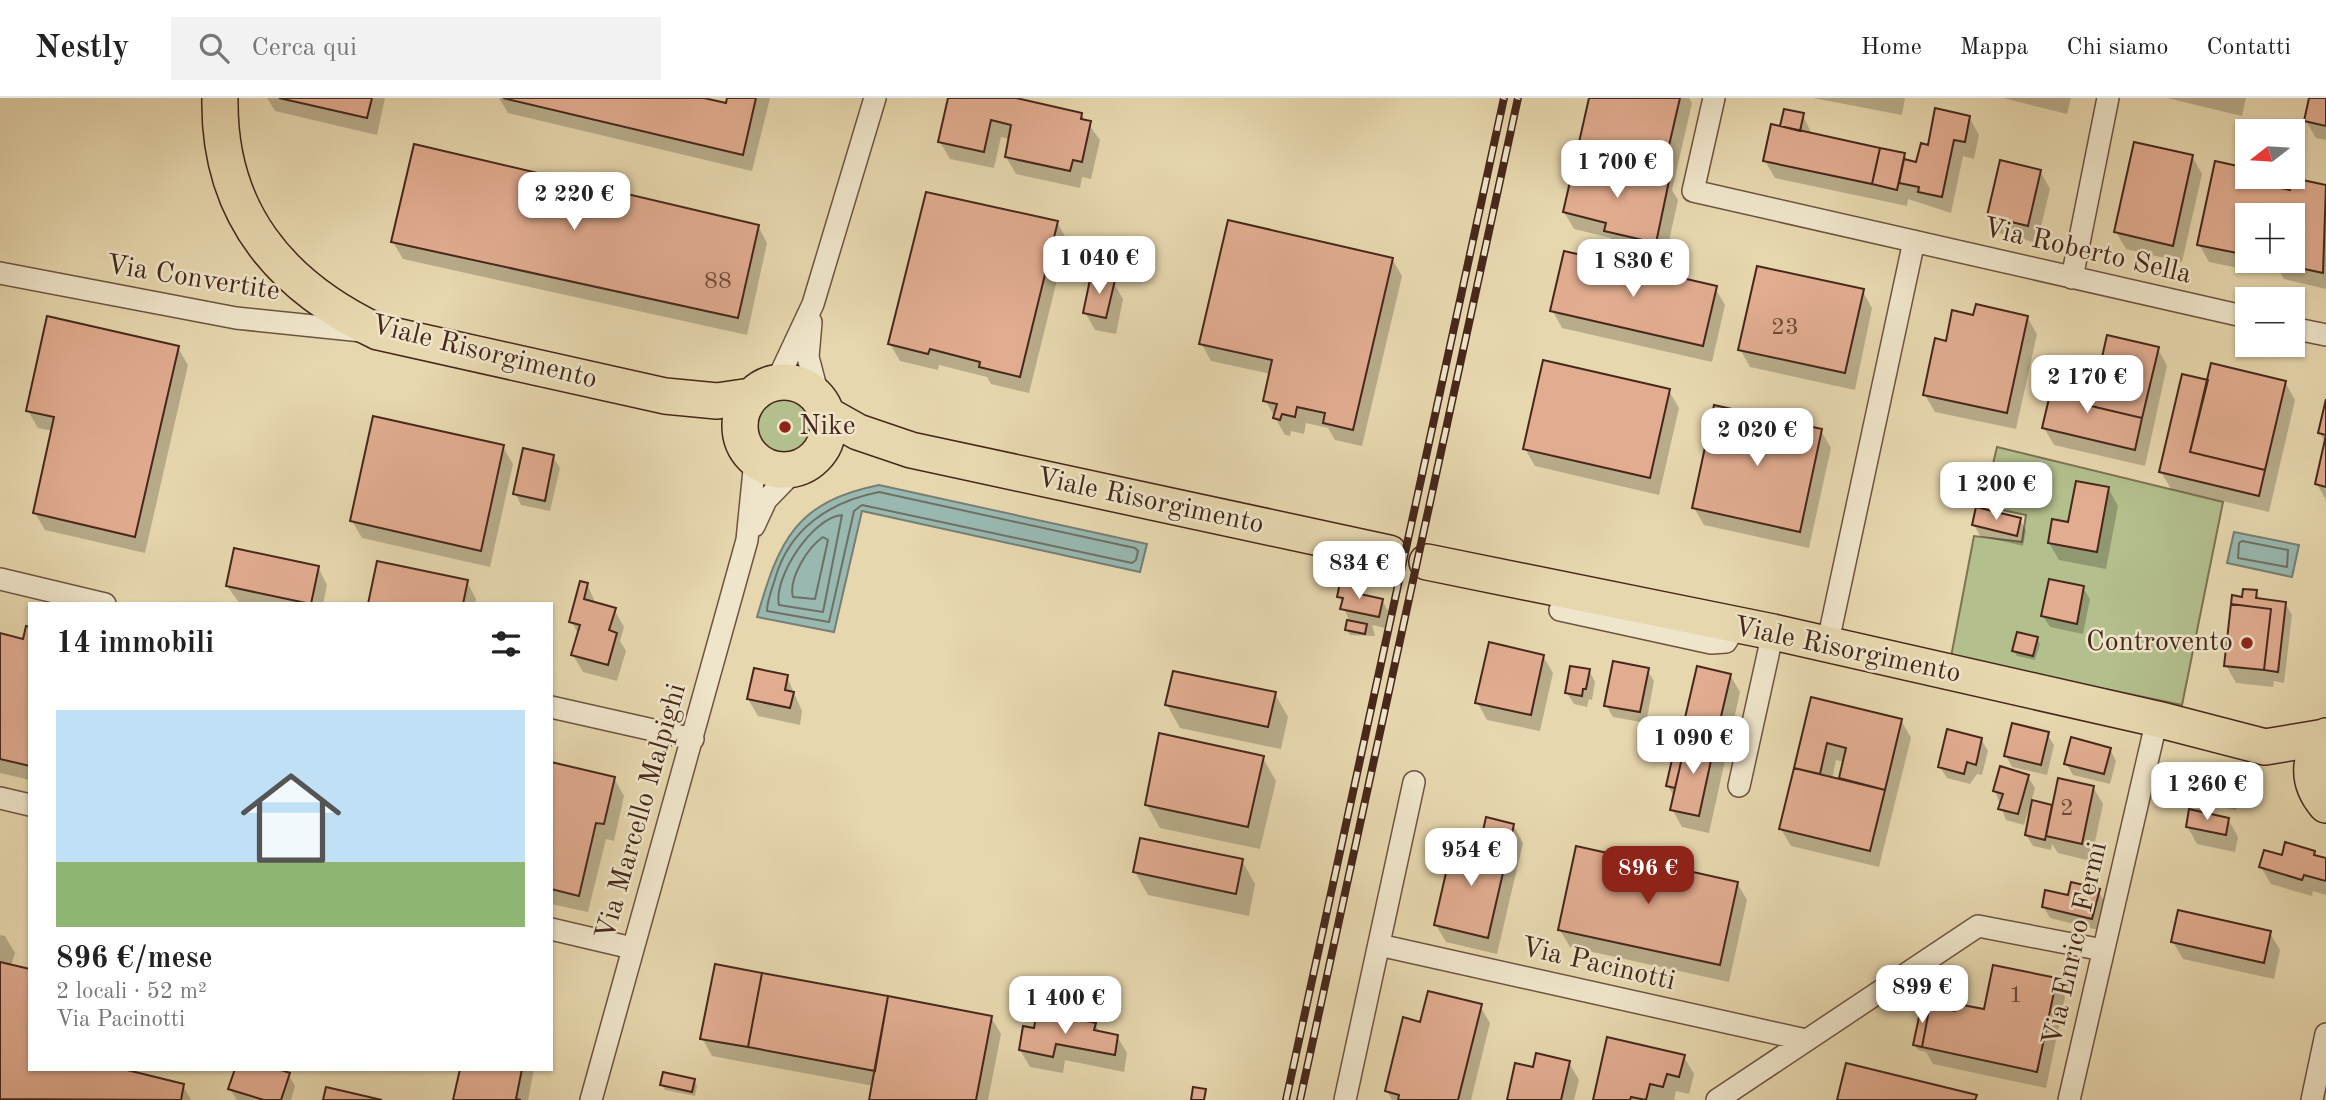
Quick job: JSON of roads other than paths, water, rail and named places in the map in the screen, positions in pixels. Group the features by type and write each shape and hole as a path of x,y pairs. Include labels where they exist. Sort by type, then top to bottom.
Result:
{"main road":[{"name":"Viale Risorgimento","path":"220,98 223,155 235,193 254,230 279,262 311,293 344,316 377,332 665,396 717,401 800,385 858,432 911,450 1389,553"},
{"path":"749,451 740,418 764,390"},
{"name":"Viale Risorgimento","path":"665,396 711,417 768,467 808,461 856,447 911,450"},
{"path":"808,461 828,428 823,406"},
{"name":"Viale Risorgimento","path":"1427,562 1773,632 2157,719 2265,747 2325,736"},
{"path":"2322,799 2312,759 2325,736"},
{"name":"Viale Risorgimento","path":"2265,747 2322,799"}],"street":[{"path":"823,406 808,357 813,304 875,98"},
{"name":"Via Roberto Sella","path":"1714,98 1693,191 2235,314"},
{"path":"2072,278 2108,98"},
{"path":"1827,646 1914,241"},
{"name":"Via Convertite","path":"0,273 236,318 377,332"},
{"path":"764,390 813,304"},
{"path":"2305,331 2326,335"},
{"name":"Via Marcello Malpighi","path":"747,540 749,451"},
{"name":"Via Marcello Malpighi","path":"590,1100 747,540 766,500 808,461"},
{"path":"0,579 97,602"},
{"path":"1560,610 1711,643 1726,642 1735,626"},
{"path":"1740,786 1773,632"},
{"path":"553,707 693,739"},
{"name":"Via Enrico Fermi","path":"2069,1100 2157,719"},
{"path":"1345,1100 1414,782"},
{"path":"0,798 28,805"},
{"path":"1717,1100 1978,926 2104,950"},
{"path":"553,929 632,948"},
{"name":"Via Pacinotti","path":"1379,945 1806,1040"},
{"path":"2312,1100 2326,1034"}],"water":[{"path":"879,485 1147,544 1140,572 862,511 834,632 757,617 783,546 795,529 809,514 828,502 851,492"},
{"path":"2234,532 2299,545 2292,577 2227,563"}],"railway":[{"path":"1286,1100 1504,98"},
{"path":"1300,1100 1518,98"}],"place":[{"name":"Nike","path":"785,427"},
{"name":"Controvento","path":"2247,643"}]}
